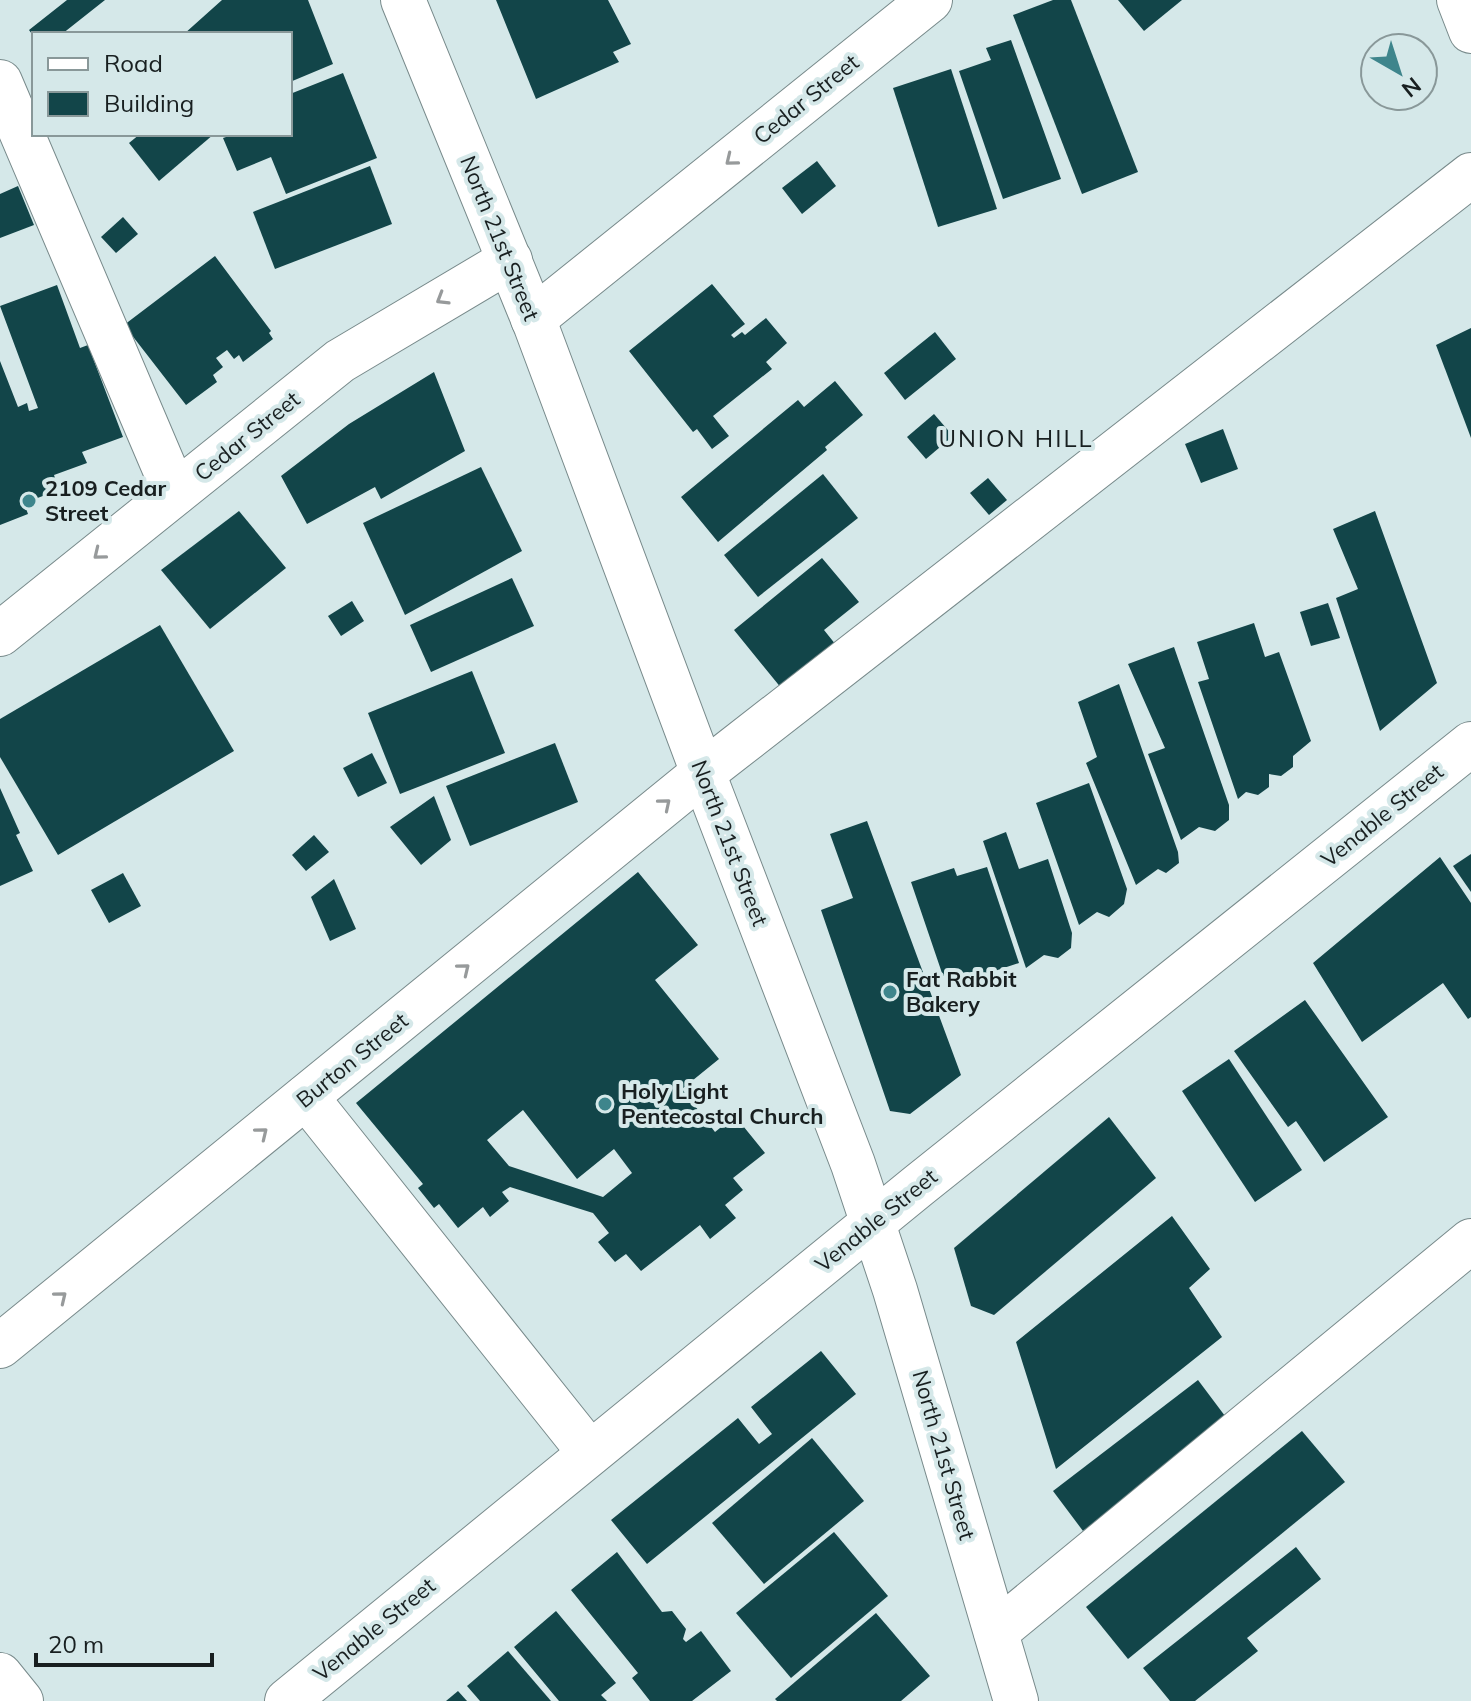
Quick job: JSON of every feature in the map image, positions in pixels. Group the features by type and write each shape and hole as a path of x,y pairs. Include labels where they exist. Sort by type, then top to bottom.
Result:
{"street":[{"name":"North 21st Street","path":"403,0 533,319 873,1222 1016,1701"},
{"path":"1459,0 1471,31"},
{"name":"Cedar Street","path":"533,319 924,2"},
{"path":"4,104 175,493"},
{"name":"Burton Street","path":"0,1346 703,773 1471,175"},
{"name":"Cedar Street","path":"0,634 340,361 510,260"},
{"name":"Venable Street","path":"287,1701 873,1222 1471,744"},
{"path":"306,1097 590,1453"},
{"path":"996,1632 1471,1241"},
{"path":"0,1675 21,1701"}],"building":[{"path":"67,0 105,0 65,32 32,34 29,30"},
{"path":"222,0 308,0 333,64 292,81 292,32 186,32"},
{"path":"496,0 608,0 631,44 613,52 619,62 536,99"},
{"path":"1053,0 1071,0 1138,172 1082,194 1013,15"},
{"path":"1118,0 1182,0 1144,31"},
{"path":"1011,40 1061,179 1003,199 959,71 991,60 986,48"},
{"path":"951,69 997,209 938,227 893,88"},
{"path":"343,73 377,158 286,194 271,157 237,171 223,138 292,136 292,93"},
{"path":"138,136 212,136 159,181 129,143"},
{"path":"817,161 836,186 802,214 782,188"},
{"path":"370,166 392,224 275,269 253,212"},
{"path":"18,186 34,225 0,238 0,194"},
{"path":"123,217 138,234 116,253 101,237"},
{"path":"215,256 271,331 269,333 273,339 243,362 239,355 234,359 227,350 216,358 223,367 213,375 217,382 186,405 124,325"},
{"path":"712,284 745,324 731,335 734,338 742,332 745,335 766,318 787,343 766,362 772,369 713,416 729,436 712,449 697,429 693,432 629,351"},
{"path":"57,285 80,348 88,345 123,437 82,452 87,463 54,475 59,490 24,503 28,514 0,525 0,361 18,407 27,403 29,411 38,408 0,306"},
{"path":"1471,328 1471,438 1436,345"},
{"path":"935,332 956,359 905,400 884,373"},
{"path":"434,372 465,451 381,499 375,487 307,524 281,476 349,424"},
{"path":"835,381 863,415 825,447 827,450 718,542 681,497 798,400 804,407"},
{"path":"934,414 953,436 926,459 907,437"},
{"path":"1223,429 1238,469 1201,483 1185,444"},
{"path":"481,467 522,551 405,615 363,523"},
{"path":"823,474 858,518 758,597 724,555"},
{"path":"988,478 1007,500 989,515 970,493"},
{"path":"239,511 286,568 210,629 161,570"},
{"path":"1375,511 1437,683 1380,731 1336,598 1358,589 1333,529"},
{"path":"822,558 859,602 824,630 836,645 782,689 734,630"},
{"path":"512,578 534,626 431,672 410,625"},
{"path":"352,601 364,621 341,636 328,616"},
{"path":"1328,603 1340,638 1311,646 1300,612"},
{"path":"1254,623 1265,657 1279,652 1311,741 1293,756 1293,767 1281,776 1269,774 1269,787 1258,795 1246,792 1238,799 1198,682 1209,679 1197,642"},
{"path":"160,625 234,751 58,855 0,757 0,719"},
{"path":"1174,647 1229,805 1229,820 1215,831 1199,827 1181,840 1148,754 1165,748 1128,664"},
{"path":"472,671 505,753 400,794 368,713"},
{"path":"1119,684 1178,852 1179,863 1166,873 1158,869 1136,885 1086,763 1097,757 1078,702"},
{"path":"555,743 578,802 470,846 446,786"},
{"path":"372,753 387,783 358,797 343,768"},
{"path":"1089,783 1127,889 1124,904 1109,917 1097,912 1079,925 1036,803"},
{"path":"0,788 20,833 16,835 33,871 0,886"},
{"path":"434,796 451,840 421,865 390,827"},
{"name":"Fat Rabbit Bakery","path":"867,821 961,1075 910,1114 890,1111 821,910 853,898 830,834"},
{"path":"1006,832 1019,869 1048,859 1072,933 1071,948 1058,958 1044,955 1026,968 983,841"},
{"path":"314,835 329,852 306,871 292,855"},
{"path":"1471,854 1471,892 1453,866"},
{"path":"1440,857 1471,903 1471,1017 1468,1019 1443,983 1362,1042 1313,963"},
{"path":"987,867 1019,963 952,985 948,974 943,976 911,882 954,868 957,876"},
{"path":"638,872 698,945 655,980 719,1059 682,1089 715,1132 735,1116 765,1153 733,1178 743,1190 725,1205 736,1218 710,1239 700,1225 641,1271 626,1254 615,1262 598,1242 609,1233 593,1213 510,1187 502,1192 509,1201 490,1217 483,1207 458,1228 439,1204 434,1208 418,1188 423,1184 356,1103","holes":["523,1110 577,1179 614,1149 632,1173 603,1197 509,1166 487,1140"]},
{"path":"123,873 141,906 109,923 91,890"},
{"path":"334,879 356,929 330,941 311,897"},
{"path":"1305,1000 1388,1117 1324,1162 1296,1121 1288,1127 1234,1051"},
{"path":"1229,1059 1302,1170 1255,1202 1182,1091"},
{"path":"1109,1117 1156,1178 994,1315 971,1306 954,1248"},
{"path":"1172,1216 1210,1269 1189,1288 1222,1337 1056,1469 1016,1342"},
{"path":"821,1351 856,1394 647,1564 611,1520 738,1418 759,1444 772,1434 751,1407"},
{"path":"1198,1380 1228,1420 1083,1531 1053,1491"},
{"path":"1302,1431 1345,1482 1128,1659 1086,1607"},
{"path":"812,1438 864,1501 764,1584 712,1523"},
{"path":"834,1532 888,1596 791,1678 736,1613"},
{"path":"1296,1547 1321,1579 1247,1638 1258,1651 1195,1701 1170,1701 1143,1668"},
{"path":"617,1552 662,1612 672,1611 686,1629 683,1639 686,1642 701,1631 731,1671 692,1701 650,1701 632,1678 638,1673 571,1590"},
{"path":"556,1611 616,1683 601,1695 607,1701 559,1701 514,1647"},
{"path":"876,1613 930,1676 901,1701 775,1699"},
{"path":"508,1651 551,1701 480,1701 467,1686"},
{"path":"458,1691 467,1701 446,1701"}],"place":[{"name":"2109 Cedar Street","path":"29,501"},
{"name":"Fat Rabbit Bakery","path":"890,992"},
{"name":"Holy Light Pentecostal Church","path":"605,1104"}],"district":[{"name":"UNION HILL","path":"1016,439"}]}
